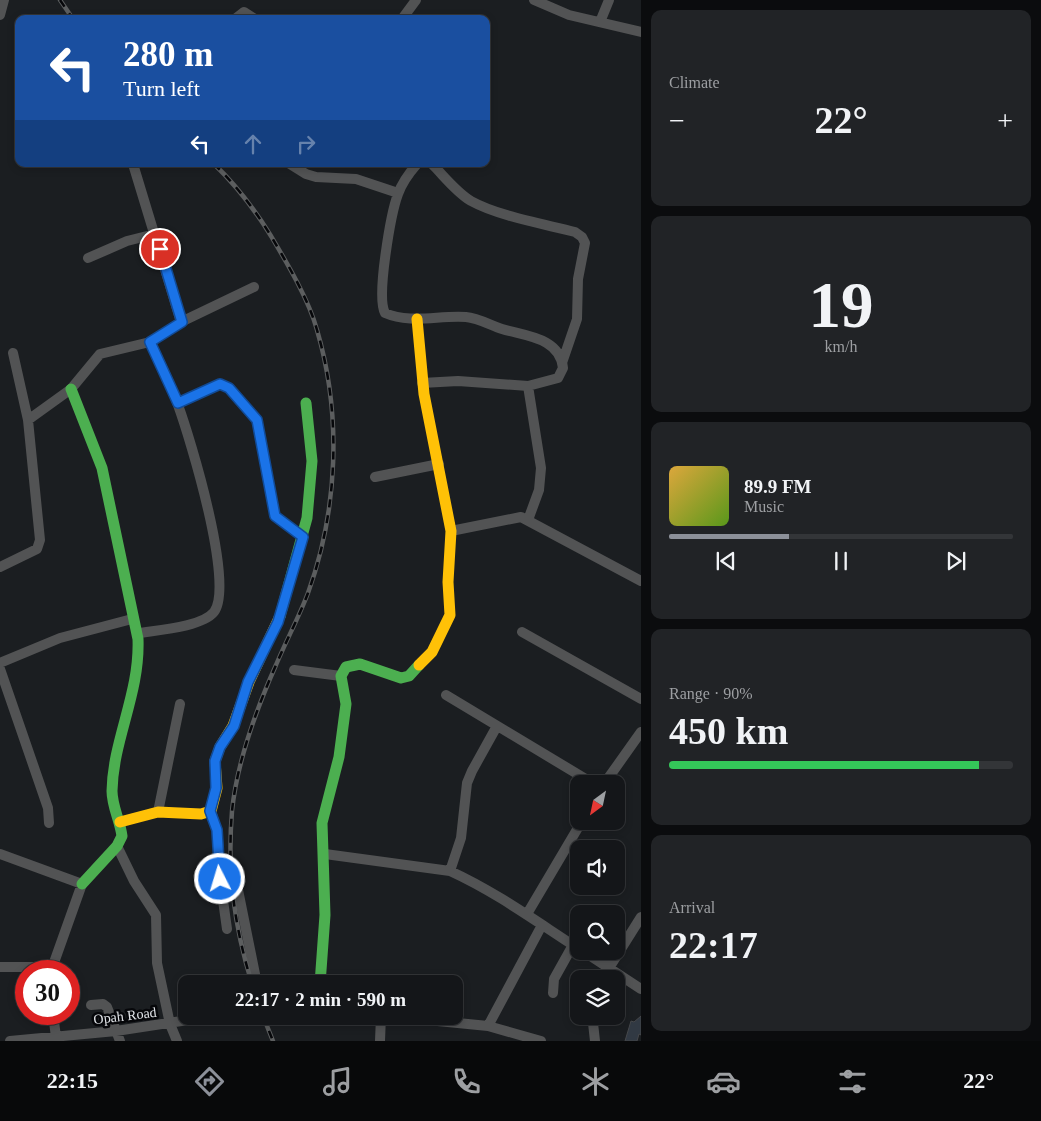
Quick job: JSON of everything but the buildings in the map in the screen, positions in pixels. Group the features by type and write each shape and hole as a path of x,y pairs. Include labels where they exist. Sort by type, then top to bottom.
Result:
{"street":[{"path":"0,15 4,0"},
{"path":"409,15 416,0"},
{"path":"534,0 569,15 641,32"},
{"path":"600,22 609,0"},
{"path":"134,167 182,322"},
{"path":"295,167 306,174 316,177 356,179 398,194"},
{"path":"414,167 398,194 382,285 382,308 390,315 417,319 436,317 473,318 503,329 540,338 550,346 562,363"},
{"path":"422,383 458,381 528,386 558,378 562,372 562,363 577,319 578,279 584,243 582,237 575,232 488,208 471,201 435,167"},
{"path":"88,258 127,240 156,234"},
{"path":"28,420 71,389 100,354 150,342 182,322 254,287"},
{"path":"321,975 325,915 325,854 322,823 339,757 346,704 341,676 346,667 360,664 400,678 409,676 432,652 450,615 448,582 451,531 422,383 417,319"},
{"path":"139,634 205,620 214,612 219,600 219,559 195,460 178,403 150,342"},
{"path":"0,567 37,549 40,540 28,420 13,353"},
{"path":"178,403 220,384 229,388 257,420 275,516 303,537"},
{"path":"528,386 541,468 539,490 528,520"},
{"path":"54,960 82,884 117,846 122,836 112,792 138,668 139,634 132,618 102,468 71,389"},
{"path":"227,929 219,872 217,830 210,811 216,788 215,761 220,747 234,726 248,682 278,622 303,537 308,508 312,461 306,403"},
{"path":"375,477 438,464"},
{"path":"451,531 515,517 528,520 641,581"},
{"path":"0,663 60,638 132,618"},
{"path":"522,632 641,699"},
{"path":"0,669 48,808 49,823"},
{"path":"294,670 341,676"},
{"path":"446,695 579,775"},
{"path":"158,812 180,704"},
{"path":"450,871 461,838 467,782 497,726"},
{"path":"610,775 641,732"},
{"path":"120,822 158,812 201,814 210,811"},
{"path":"527,914 577,830"},
{"path":"117,846 134,881 156,915 157,963 170,1024 177,1041"},
{"path":"0,854 82,884"},
{"path":"325,854 450,871 527,914 570,943"},
{"path":"235,875 255,975"},
{"path":"609,968 641,917"},
{"path":"488,1026 542,925"},
{"path":"553,993 554,979 570,956"},
{"path":"597,960 641,989"},
{"path":"0,967 15,968"},
{"path":"91,1005 103,1004 107,1007 118,1036"},
{"name":"Opah Road","path":"10,1041 118,1036 178,1023"},
{"path":"463,1024 488,1026 541,1041"},
{"path":"55,1025 56,1038"},
{"path":"380,1041 381,1025"},
{"path":"593,1025 595,1041"}],"railway":[{"path":"60,0 70,15"},
{"path":"217,167 252,207 265,226 309,306 325,362 333,429 331,496 326,529 318,561 308,593 255,718 238,774 232,811 230,856 233,899 236,920 250,975"},
{"path":"267,1025 273,1041"}],"traffic: fast":[{"path":"71,389 102,468 138,639 135,679 113,772 112,797 122,836 117,846 82,884"},
{"path":"280,616 307,518 312,461 306,403"},
{"path":"321,975 325,915 322,823 339,757 346,704 341,676 346,667 360,664 401,678 409,676 419,665"}],"traffic: slow":[{"path":"417,319 424,394 451,531 448,582 450,615 432,652 419,665"},
{"path":"120,822 158,812 201,814 211,811 217,788 215,761 220,747 233,726 249,682 280,616"}],"route":[{"path":"160,249 182,322 150,342 178,403 220,384 229,388 257,420 275,516 303,537 283,611 248,682 234,726 220,747 215,761 216,788 210,811 217,830 220,879"}]}
